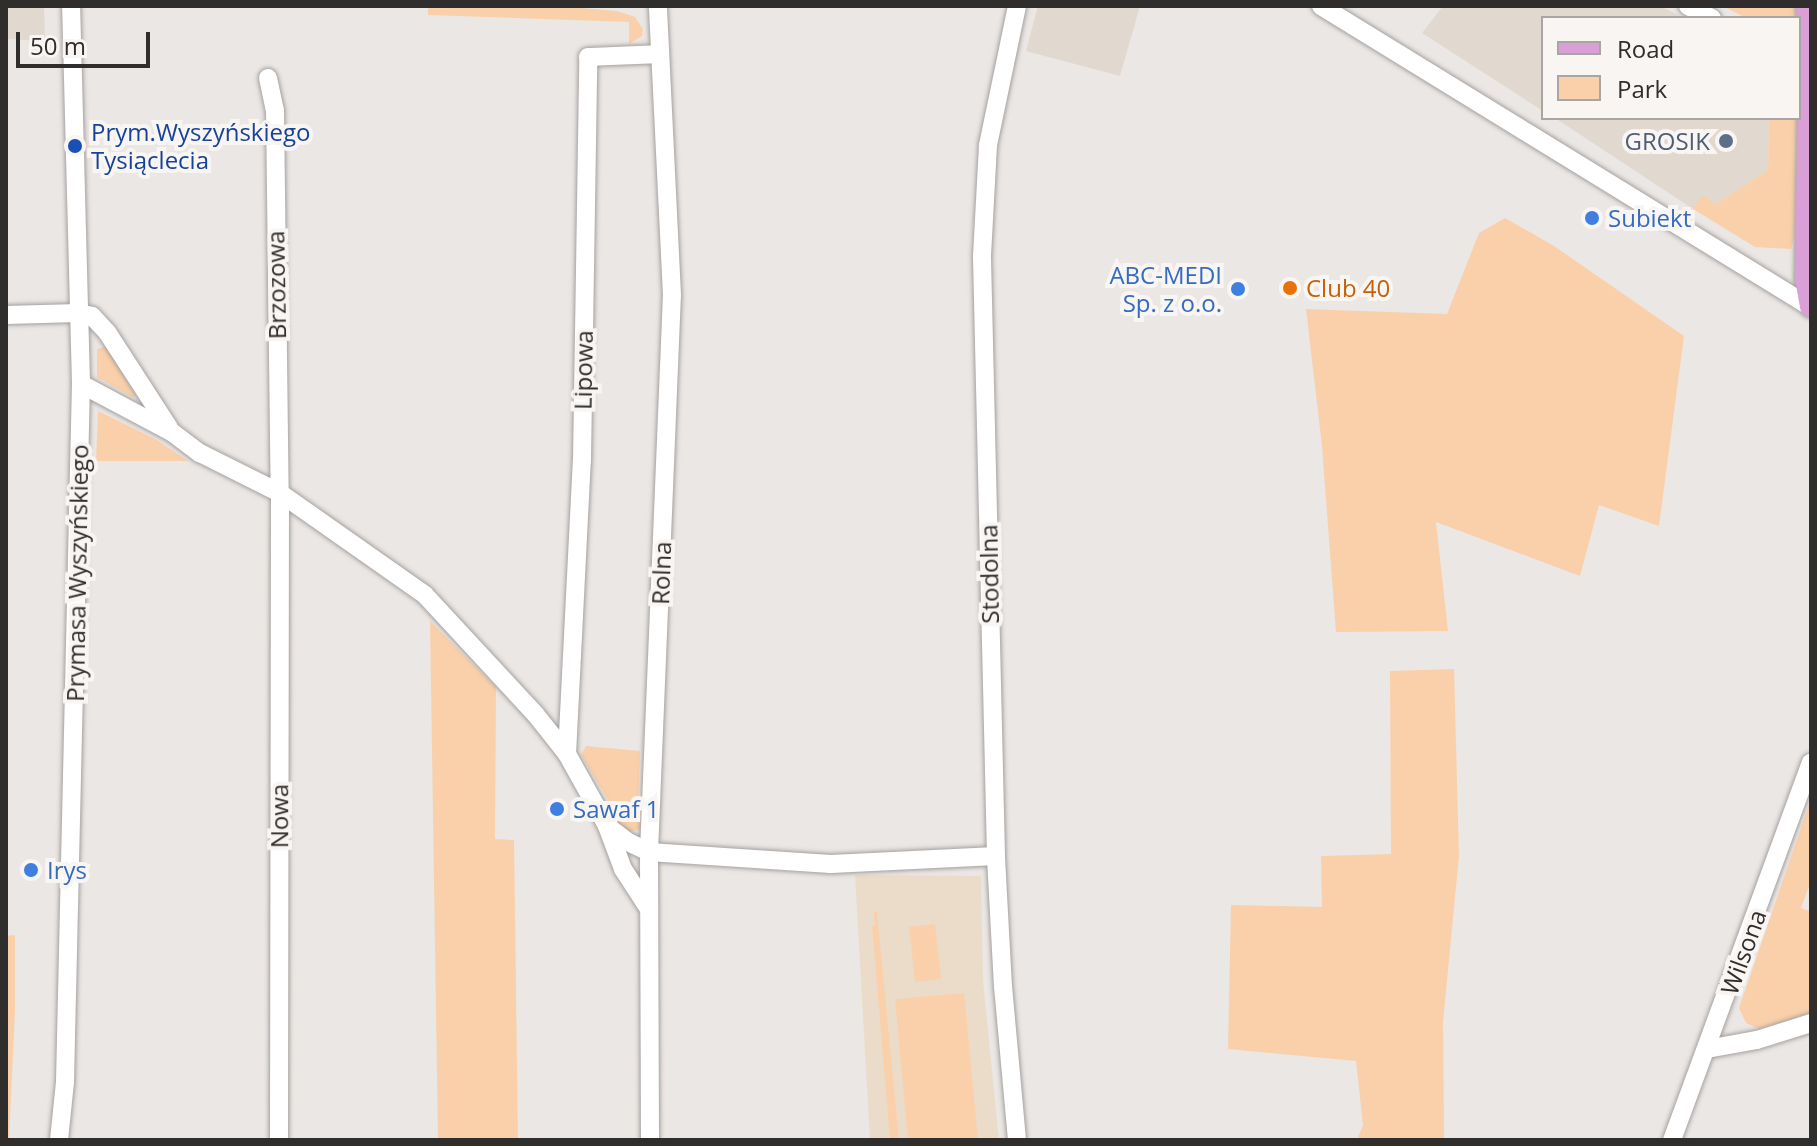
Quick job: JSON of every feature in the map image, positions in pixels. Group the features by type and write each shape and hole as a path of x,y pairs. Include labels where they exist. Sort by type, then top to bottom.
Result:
{"main road":[{"path":"1807,6 1804,58 1806,278 1810,306"}],"street":[{"name":"Prymasa Wyszyńskiego","path":"59,1140 65,1082 81,384 71,6"},
{"name":"Rolna","path":"650,1140 649,852 672,295 658,6"},
{"path":"1321,6 1810,306"},
{"path":"1688,6 1708,16"},
{"name":"Stodolna","path":"1016,7 988,145 982,256 996,856 1003,987 1017,1140"},
{"name":"Lipowa","path":"567,754 582,460 588,57 659,54"},
{"name":"Brzozowa","path":"268,78 275,110 280,493"},
{"path":"6,315 78,313 92,316 107,332 173,433"},
{"path":"81,384 173,433 200,453 280,493 425,595 499,672 567,754 607,826 623,869 649,909"},
{"name":"Nowa","path":"279,1140 280,493"},
{"name":"Wilsona","path":"1672,1140 1811,763"},
{"path":"607,826 649,852 831,864 996,856"},
{"path":"1707,1049 1757,1040 1811,1023"}],"shaded area":[{"path":"6,6 44,6 45,41 6,39"},
{"path":"1038,6 1140,6 1120,76 1026,51"},
{"path":"1443,6 1660,6 1680,16 1541,16 1541,110 1422,33"},
{"path":"1558,120 1769,120 1768,170 1716,204 1702,196 1693,209"},
{"path":"855,875 981,876 983,981 999,1140 870,1140"}],"green space":[{"path":"428,6 559,6 617,11 635,17 643,29 642,36 629,44 629,22 428,15"},
{"path":"1723,6 1795,6 1796,16 1742,16"},
{"path":"1769,120 1797,120 1795,235 1791,249 1755,247 1693,209 1702,195 1716,204 1768,170"},
{"path":"1505,218 1554,246 1684,336 1659,526 1599,505 1580,576 1436,522 1448,631 1336,632 1322,446 1306,309 1447,314 1479,233"},
{"path":"107,346 136,396 132,397 97,377 97,349"},
{"path":"98,411 155,439 188,461 96,461"},
{"path":"430,621 496,687 495,839 514,840 518,1140 438,1140"},
{"path":"1454,669 1459,856 1443,1022 1444,1140 1357,1140 1363,1125 1356,1061 1228,1049 1231,905 1322,907 1321,856 1391,854 1390,671"},
{"path":"586,746 640,751 638,819 643,820 641,829 629,832 615,820 619,818 581,755"},
{"path":"1811,799 1811,881 1801,908 1811,912 1811,1014 1760,1029 1746,1023 1739,1008"},
{"path":"874,912 877,912 899,1140 890,1140 872,926 875,926"},
{"path":"935,924 941,979 915,982 909,927"},
{"path":"15,935 15,1010 9,1140 6,1140 6,936"},
{"path":"964,993 978,1140 908,1140 895,999"}],"place":[{"name":"GROSIK","path":"1726,141"},
{"name":"Prym.Wyszyńskiego Tysiąclecia","path":"75,146"},
{"name":"Subiekt","path":"1592,218"},
{"name":"Club 40","path":"1290,288"},
{"name":"ABC-MEDI Sp. z o.o.","path":"1238,289"},
{"name":"Sawaf 1","path":"557,809"},
{"name":"Irys","path":"31,870"}]}
